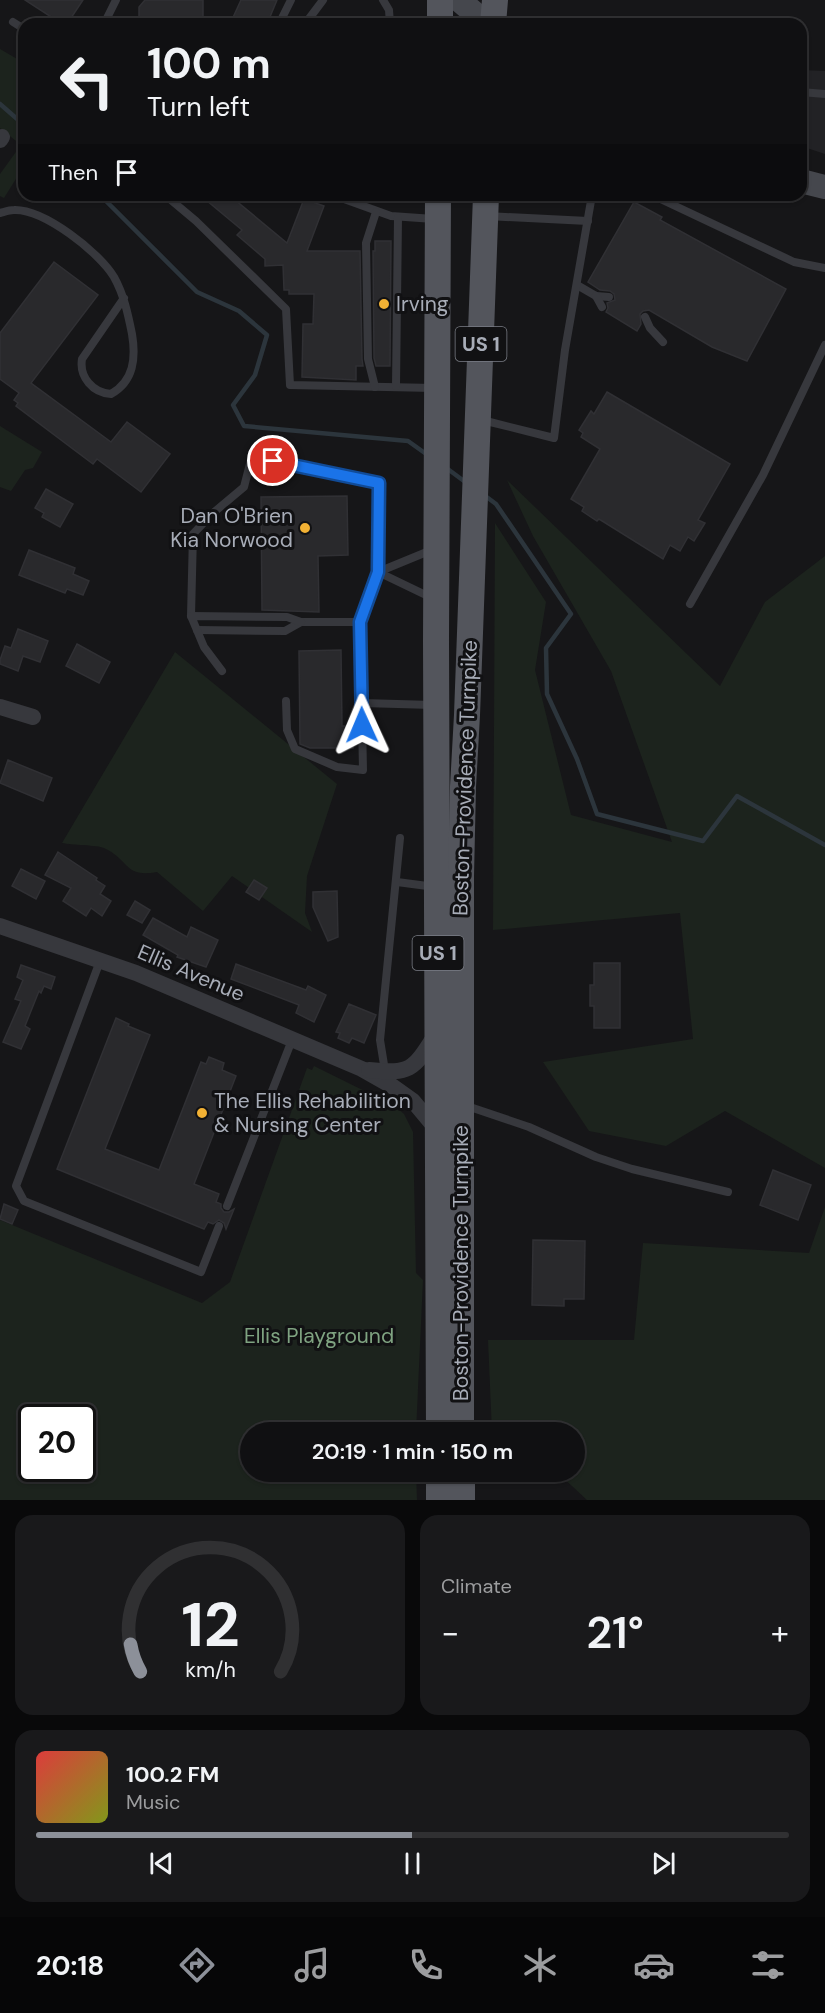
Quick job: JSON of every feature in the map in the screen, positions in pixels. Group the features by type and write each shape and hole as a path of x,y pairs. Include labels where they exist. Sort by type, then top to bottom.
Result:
{"main road":[{"path":"440,0 440,18"},
{"path":"459,0 481,18"},
{"path":"494,18 495,0"},
{"path":"807,182 825,187"},
{"name":"Boston-Providence Turnpike","path":"461,1422 462,798 486,206"},
{"name":"Boston-Providence Turnpike","path":"437,207 436,705 439,1422"},
{"path":"439,1482 439,1500"},
{"path":"462,1482 462,1500"}],"street":[{"path":"0,707 33,717"},
{"name":"Ellis Avenue","path":"2,932 136,973 362,1069 413,1101 438,1131"},
{"name":"Ellis Avenue","path":"362,1069 394,1072 411,1068 425,1052 438,1031"}],"lane":[{"path":"107,18 116,0"},
{"path":"282,18 291,0"},
{"path":"310,18 323,0"},
{"path":"383,0 389,10 390,18"},
{"path":"13,22 18,25"},
{"path":"807,92 825,94"},
{"path":"172,201 286,309 290,385 437,388"},
{"path":"348,201 398,218 437,207"},
{"path":"478,419 554,438 591,201"},
{"path":"665,201 794,261 825,268"},
{"path":"486,206 588,221"},
{"path":"0,213 15,210 42,217 93,252 113,276 124,298 134,359 124,384 111,394 104,394 91,386 83,375 82,359 124,298"},
{"path":"375,387 368,359 366,243 376,212"},
{"path":"396,386 398,218"},
{"path":"577,285 596,296 609,297"},
{"path":"596,296 603,307"},
{"path":"645,317 650,328 663,342"},
{"path":"638,328 650,328"},
{"path":"690,604 763,475 825,345"},
{"path":"222,671 204,647 191,615 193,534 243,486 252,456 379,483 378,572 360,622 363,770 337,767 295,749 287,730 286,701"},
{"path":"378,572 437,547"},
{"path":"378,572 436,600"},
{"path":"191,615 287,617 301,622 360,622"},
{"path":"197,630 285,631 301,622"},
{"path":"362,703 436,705"},
{"path":"385,1071 380,1040 400,838"},
{"path":"397,882 438,887"},
{"path":"100,961 16,1186 24,1201 201,1272 219,1226"},
{"path":"227,1206 292,1040"},
{"path":"461,1104 529,1127 596,1157 632,1169 728,1192"}],"shaded area":[{"path":"807,70 825,71 825,154 807,148"}],"green space":[{"path":"0,49 18,60 18,143 0,128"},
{"path":"18,149 18,176 4,198 0,196 0,174"},
{"path":"0,426 42,452 33,468 25,470 11,491 0,487"},
{"path":"507,480 720,686 765,602 825,556 825,1168 725,1111 666,1146 589,1131 543,1062 693,1039 680,913 493,930 495,523 546,602 535,670 571,815 672,842 611,671 533,536"},
{"path":"175,652 337,784 307,876 305,913 312,932 232,876 203,911 157,872 146,873 133,870 104,848 62,843"},
{"name":"Ellis Playground","path":"314,1066 395,1106 404,1114 413,1132 416,1273 423,1280 416,1422 240,1422 240,1482 416,1482 417,1500 0,1500 0,1220 202,1303 230,1282 307,1068 312,1070"},
{"path":"825,1207 825,1500 587,1500 568,1482 585,1482 585,1422 492,1422 488,1340 634,1340 643,1243 809,1253"}],"building":[{"path":"25,0 83,0 71,18 53,18"},
{"path":"145,0 203,0 203,18 139,18 139,7"},
{"path":"241,0 277,0 270,18 233,18"},
{"path":"207,201 236,201 287,243 303,201 310,201 324,206 307,251 360,251 363,366 356,366 356,380 302,377 303,324 313,324 314,294 289,294 289,290 284,290 283,265 265,266 265,259 237,235 242,230"},
{"path":"634,202 662,217 660,220 786,289 747,361 712,347 649,310 640,314 641,324 637,331 606,312 607,303 615,300 614,294 600,290 588,282"},
{"name":"Irving","path":"375,241 391,241 390,366 376,366 374,358 373,251 375,251"},
{"path":"54,262 98,295 31,383 111,442 127,422 170,454 141,492 97,459 93,464 16,406 18,403 14,400 19,393 0,379 0,333"},
{"path":"607,392 730,464 698,520 705,523 694,541 688,537 680,551 670,545 663,559 599,519 597,521 582,511 584,507 571,499 600,449 581,437 583,433 579,430 591,411 594,414"},
{"path":"46,489 73,504 60,527 42,517 44,513 35,508"},
{"name":"Dan O'Brien Kia Norwood","path":"347,496 348,555 318,556 319,612 262,610 261,497"},
{"path":"29,550 75,568 73,574 89,581 83,595 67,589 65,593 19,575"},
{"path":"18,629 48,641 40,662 23,656 18,671 0,664 0,660 5,646 11,648"},
{"path":"77,644 110,662 99,683 66,666"},
{"path":"341,650 342,726 353,726 353,748 310,748 300,744 299,651"},
{"path":"8,760 52,778 43,801 0,783"},
{"path":"58,852 105,886 100,894 111,901 102,916 91,908 86,916 63,901 71,888 45,875"},
{"path":"21,869 45,881 36,899 12,886"},
{"path":"254,880 267,888 259,900 246,892"},
{"path":"337,891 338,937 328,941 313,907 313,892"},
{"path":"135,901 150,910 142,923 127,915"},
{"path":"153,918 187,937 191,927 218,940 206,967 177,957 178,955 143,935"},
{"path":"594,963 620,963 620,1028 594,1028 594,1006 590,1006 590,985 594,985"},
{"path":"236,964 306,990 308,986 326,995 314,1022 296,1013 299,1005 231,979"},
{"path":"21,965 55,977 51,989 44,986 41,993 39,991 25,1026 30,1029 21,1049 3,1042 21,1001 15,999 23,980 17,977"},
{"path":"349,1004 376,1015 364,1043 352,1038 349,1043 338,1038 340,1033 336,1032"},
{"name":"The Ellis Rehabilition & Nursing Center","path":"116,1018 150,1035 105,1149 159,1170 201,1062 206,1064 209,1057 224,1063 222,1070 236,1076 194,1184 219,1194 216,1202 221,1204 224,1212 234,1209 226,1229 224,1223 219,1220 213,1224 208,1222 204,1229 57,1169"},
{"path":"773,1170 811,1185 798,1220 760,1205"},
{"path":"4,1204 18,1210 12,1224 0,1219"},
{"path":"533,1240 585,1241 584,1299 564,1299 564,1306 532,1305"}],"waterway":[{"path":"0,104 18,120"},
{"path":"106,201 197,292 239,311 267,335 255,375 233,405 244,426 408,441 429,456"},
{"path":"445,467 468,484"},
{"path":"484,495 496,504 571,614 546,648 547,694 577,759 597,814 703,841 737,796 825,845"}],"place":[{"name":"Irving","path":"384,304"},
{"name":"Dan O'Brien Kia Norwood","path":"305,528"},
{"name":"The Ellis Rehabilition & Nursing Center","path":"202,1113"}],"route":[{"path":"273,461 379,483 378,572 360,622 362,725"}]}
